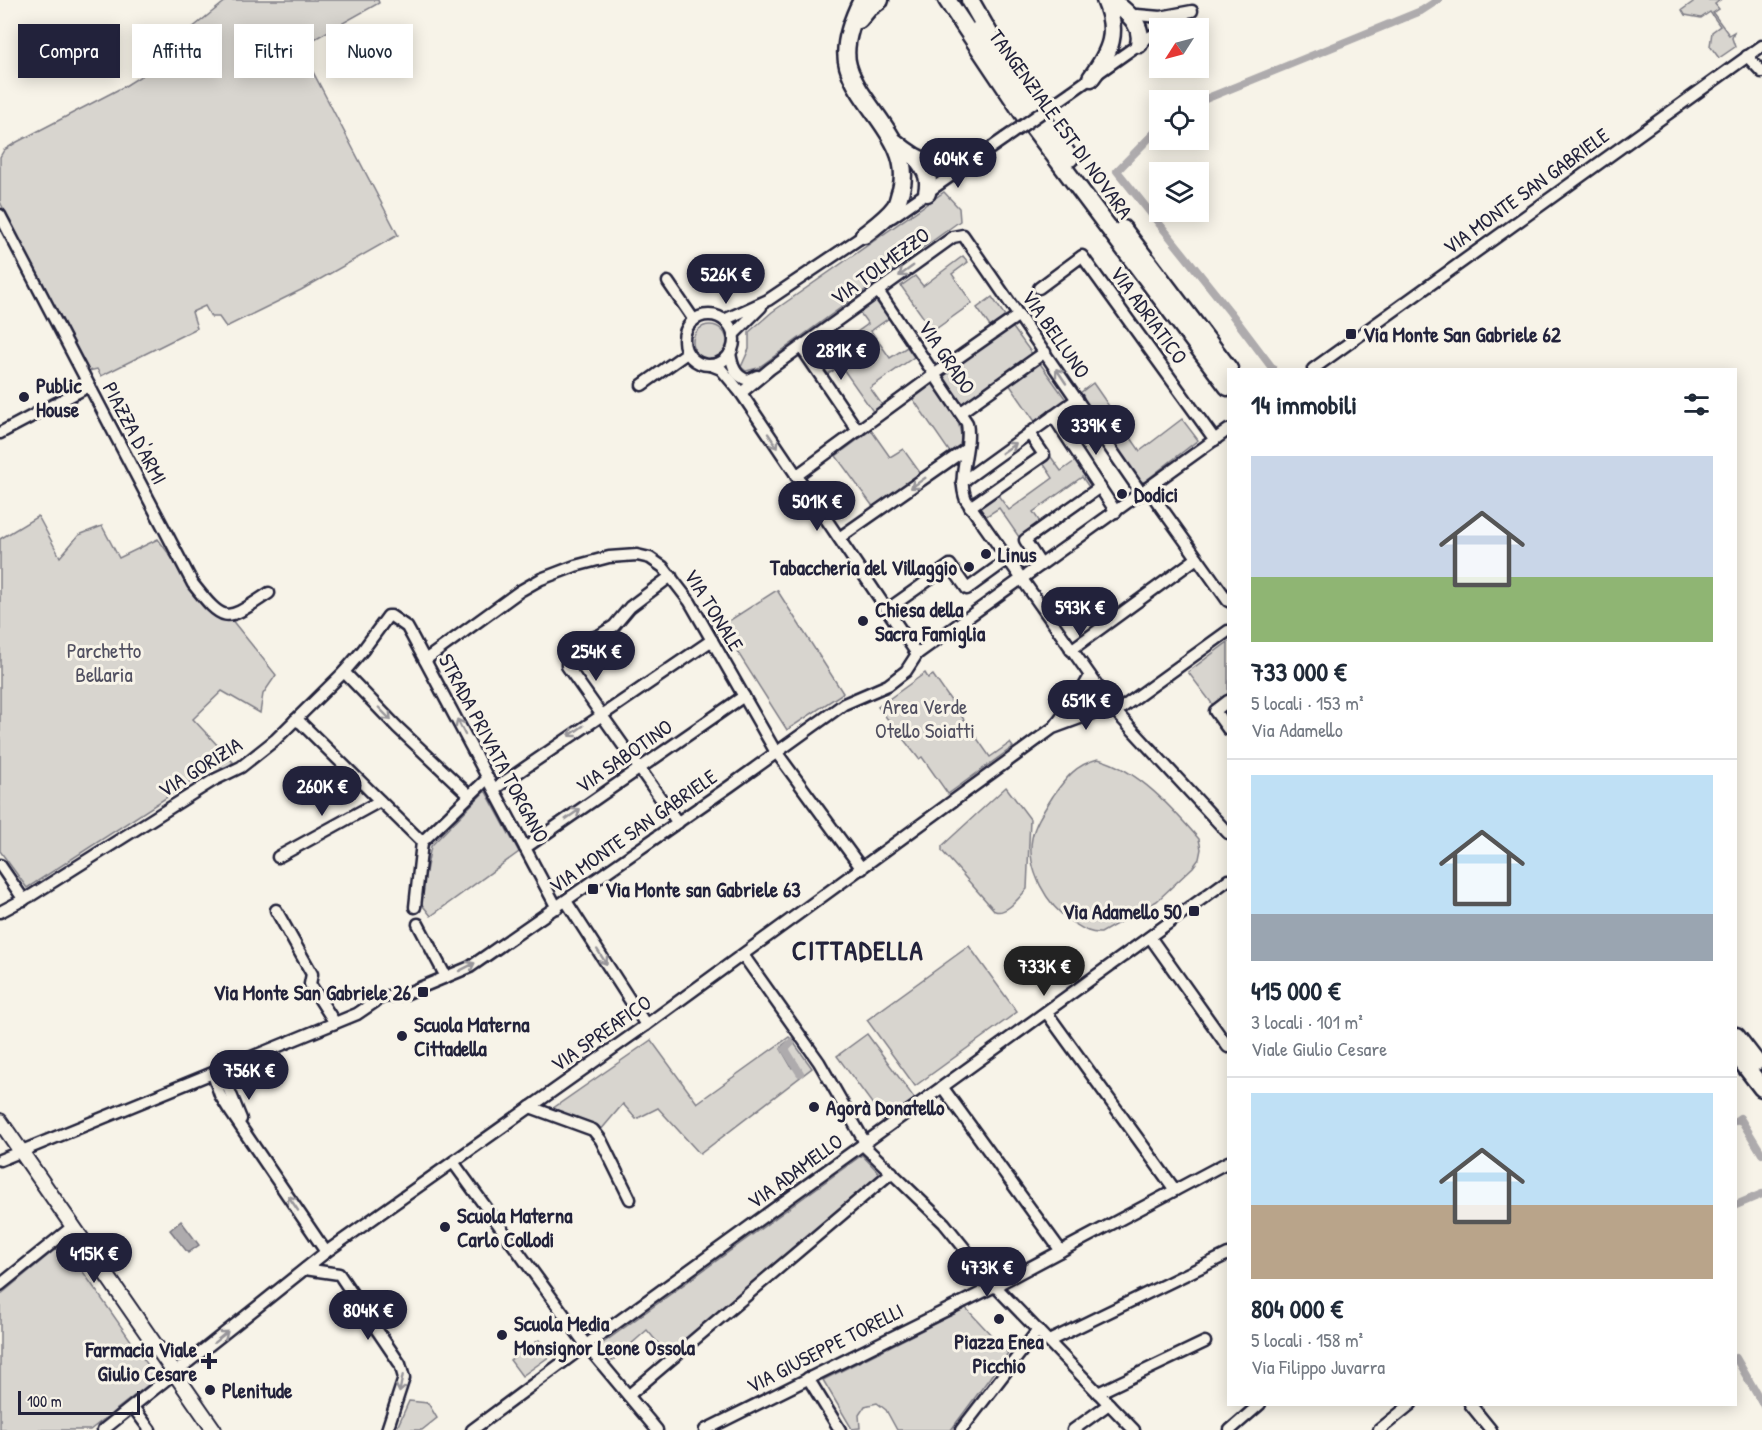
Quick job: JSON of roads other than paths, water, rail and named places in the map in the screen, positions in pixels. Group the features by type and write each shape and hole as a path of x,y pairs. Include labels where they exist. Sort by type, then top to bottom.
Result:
{"highway":[{"path":"862,0 850,33 847,49 848,67 853,79 892,139 902,166 902,186 895,207 864,235"},
{"path":"850,33 863,14 880,0"},
{"path":"932,0 945,9 993,80 1029,111"},
{"name":"TANGENZIALE EST DI NOVARA","path":"947,0 1227,386"},
{"name":"TANGENZIALE EST DI NOVARA","path":"961,0 1029,111 1083,177 1228,368"},
{"path":"970,0 1029,111"},
{"path":"1091,78 1105,59 1112,41 1112,15 1105,0"},
{"path":"1112,0 1133,18 1142,42"},
{"path":"892,139 918,160 926,171 929,181 927,193"},
{"path":"918,160 928,164 943,165 972,161"},
{"path":"1737,1036 1762,1070"},
{"path":"1737,1055 1762,1088"}],"main road":[{"path":"0,1121 214,1430"}],"street":[{"path":"1137,15 1160,17 1192,11 1181,18"},
{"path":"724,320 768,300 927,193 1149,38"},
{"name":"VIA MONTE SAN GABRIELE","path":"1314,368 1762,46"},
{"path":"1747,56 1762,72"},
{"name":"PIAZZA D'ARMI","path":"0,215 194,584 215,610 224,615 231,615 269,593"},
{"name":"VIA BELLUNO","path":"953,237 963,235 967,239 1077,399 1227,599"},
{"name":"VIA TOLMEZZO","path":"741,393 770,369 953,237"},
{"name":"VIA ADRIATICO","path":"1039,288 1082,256 1215,440"},
{"path":"668,282 694,320"},
{"name":"VIA GRADO","path":"878,291 967,423 969,435 962,482"},
{"path":"711,365 718,363 730,353 733,335 768,300"},
{"path":"733,335 724,320 709,315 694,320 685,332 684,346 687,353 697,363 721,369 741,393 918,654"},
{"path":"796,476 1019,315"},
{"path":"801,347 858,431"},
{"path":"961,412 1045,352"},
{"path":"642,385 687,353"},
{"name":"VIA TOLMEZZO","path":"730,353 731,363 744,380 751,380 770,369"},
{"path":"0,433 89,386"},
{"path":"1077,399 962,482 962,489 970,507 1116,712 1227,832"},
{"path":"1053,416 1116,512"},
{"name":"VIA MONTE SAN GABRIELE","path":"0,1161 357,1014 382,997 405,994 470,967 678,823 844,704 888,685 906,671 918,654 1227,431"},
{"path":"970,507 1044,455 1029,433"},
{"path":"839,538 966,449"},
{"path":"1041,565 1025,540 1100,487"},
{"name":"VIA TONALE","path":"425,660 520,591 541,579 574,566 609,557 637,555 650,558 663,567 690,602 777,752 862,869"},
{"path":"1071,650 1197,558"},
{"path":"888,609 950,565 967,589 1007,560"},
{"path":"671,576 630,607 614,626 583,642 570,652 567,666 678,823"},
{"name":"STRADA PRIVATA TORGANO","path":"388,616 407,627 525,848 646,1025"},
{"name":"VIA GORIZIA","path":"0,912 24,900 214,780 241,767 275,740 344,672 371,641 388,616"},
{"path":"1116,712 1227,632"},
{"path":"494,789 712,640"},
{"path":"344,672 397,727 470,795"},
{"name":"VIA SPREAFICO","path":"1053,728 1090,676"},
{"name":"VIA SABOTINO","path":"525,848 744,696"},
{"path":"1227,702 1215,711 1227,728"},
{"name":"VIA SPREAFICO","path":"104,1430 326,1252 646,1025 1053,728 1099,711 1116,712"},
{"path":"295,720 301,723 422,842"},
{"path":"415,907 422,842 487,779"},
{"path":"278,857 380,801"},
{"path":"0,865 24,900"},
{"name":"VIA ADAMELLO","path":"472,1430 1227,881"},
{"path":"276,910 312,974 310,984 335,1023"},
{"path":"418,924 446,977"},
{"path":"1150,938 1227,1046"},
{"path":"743,955 819,1062 863,1139 864,1146 944,1223 995,1286 1134,1430"},
{"path":"1047,1012 1174,1190"},
{"path":"217,1072 248,1136 326,1252"},
{"path":"943,1088 1061,1251"},
{"path":"530,1107 592,1130 601,1140 630,1198"},
{"path":"453,1162 586,1345 657,1430"},
{"name":"VIA GIUSEPPE TORELLI","path":"705,1430 995,1286 1227,1163"},
{"path":"629,1395 892,1172"},
{"path":"0,1285 72,1227"},
{"path":"1049,1341 1227,1254"},
{"path":"305,1269 339,1274 400,1364 404,1378 387,1430"},
{"path":"961,1430 1038,1330"},
{"path":"1098,1393 1205,1342"},
{"path":"808,1378 840,1430"},
{"path":"1073,1430 1109,1404"},
{"path":"1230,1430 1258,1406"},
{"path":"1379,1430 1406,1406"},
{"path":"1472,1406 1491,1430"},
{"path":"132,1407 150,1430"}],"waterway":[{"path":"1209,98 1421,11 1438,0"},
{"path":"1149,138 1117,171 1272,368"},
{"path":"793,1041 785,1049 800,1073"},
{"path":"1737,1120 1740,1118 1762,1154"},
{"path":"1737,1205 1762,1194"},
{"path":"1737,1360 1762,1403"}],"place":[{"name":"Via Monte San Gabriele 62","path":"1351,334"},
{"name":"Public House","path":"24,397"},
{"name":"Dodici","path":"1122,494"},
{"name":"Linus","path":"986,554"},
{"name":"Tabaccheria del Villaggio","path":"969,567"},
{"name":"Chiesa della Sacra Famiglia","path":"863,621"},
{"name":"Via Monte san Gabriele 63","path":"593,889"},
{"name":"Via Adamello 50","path":"1194,911"},
{"name":"Via Monte San Gabriele 26","path":"423,992"},
{"name":"Scuola Materna Cittadella","path":"402,1036"},
{"name":"Agorà Donatello","path":"814,1107"},
{"name":"Scuola Materna Carlo Collodi","path":"445,1227"},
{"name":"Piazza Enea Picchio","path":"999,1319"},
{"name":"Scuola Media Monsignor Leone Ossola","path":"502,1335"},
{"name":"Farmacia Viale Giulio Cesare","path":"209,1361"},
{"name":"Plenitude","path":"210,1390"}],"district":[{"name":"CITTADELLA","path":"858,950"}],"park label":[{"name":"Parchetto Bellaria","path":"104,662"},
{"name":"Area Verde Otello Soiatti","path":"925,718"}]}
